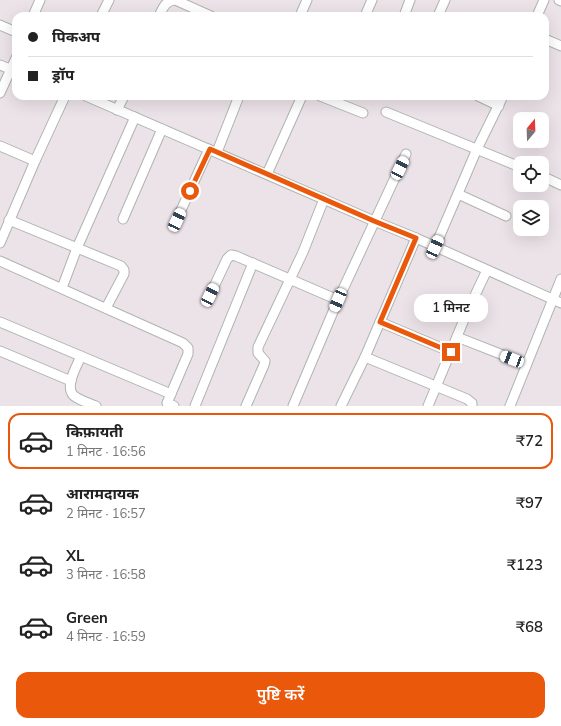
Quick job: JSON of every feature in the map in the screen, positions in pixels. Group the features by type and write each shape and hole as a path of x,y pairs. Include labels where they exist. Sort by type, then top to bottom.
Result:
{"street":[{"path":"103,12 109,0"},
{"path":"161,12 165,4 175,0 202,12"},
{"path":"302,12 307,0"},
{"path":"367,12 372,0"},
{"path":"408,12 410,0"},
{"path":"440,12 445,0"},
{"path":"539,12 544,0"},
{"path":"34,12 37,1"},
{"path":"0,25 12,30"},
{"path":"549,41 561,46"},
{"path":"0,65 12,64"},
{"path":"0,93 12,68"},
{"path":"0,243 6,222 63,100"},
{"path":"95,100 324,200 416,238 557,302"},
{"path":"117,110 122,100"},
{"path":"177,220 213,151 237,100"},
{"path":"267,174 300,100"},
{"path":"330,100 363,113"},
{"path":"486,100 499,106"},
{"path":"435,247 477,149 501,100"},
{"path":"386,112 513,164"},
{"path":"62,288 77,248 135,117"},
{"path":"123,219 162,129"},
{"path":"0,146 35,161"},
{"path":"292,406 338,300 406,154"},
{"path":"549,179 561,185"},
{"path":"458,194 506,216"},
{"path":"246,406 265,361 258,353 258,347 302,252 324,200"},
{"path":"6,222 121,266 124,270 124,274 106,308"},
{"path":"341,406 365,357 416,238"},
{"path":"210,295 231,255 289,278 338,300"},
{"path":"0,261 184,343 188,348 188,354 171,394 169,405"},
{"path":"195,406 253,263"},
{"path":"428,406 487,270"},
{"path":"510,406 526,364 557,302 561,279"},
{"path":"0,322 171,394"},
{"path":"380,322 451,352"},
{"path":"457,337 526,364"},
{"path":"0,351 71,381"},
{"path":"81,356 71,381 71,391 74,395 96,406"},
{"path":"365,357 467,399 472,403 472,406"}],"route":[{"path":"190,191 210,149 416,238 380,322 451,352"}]}
